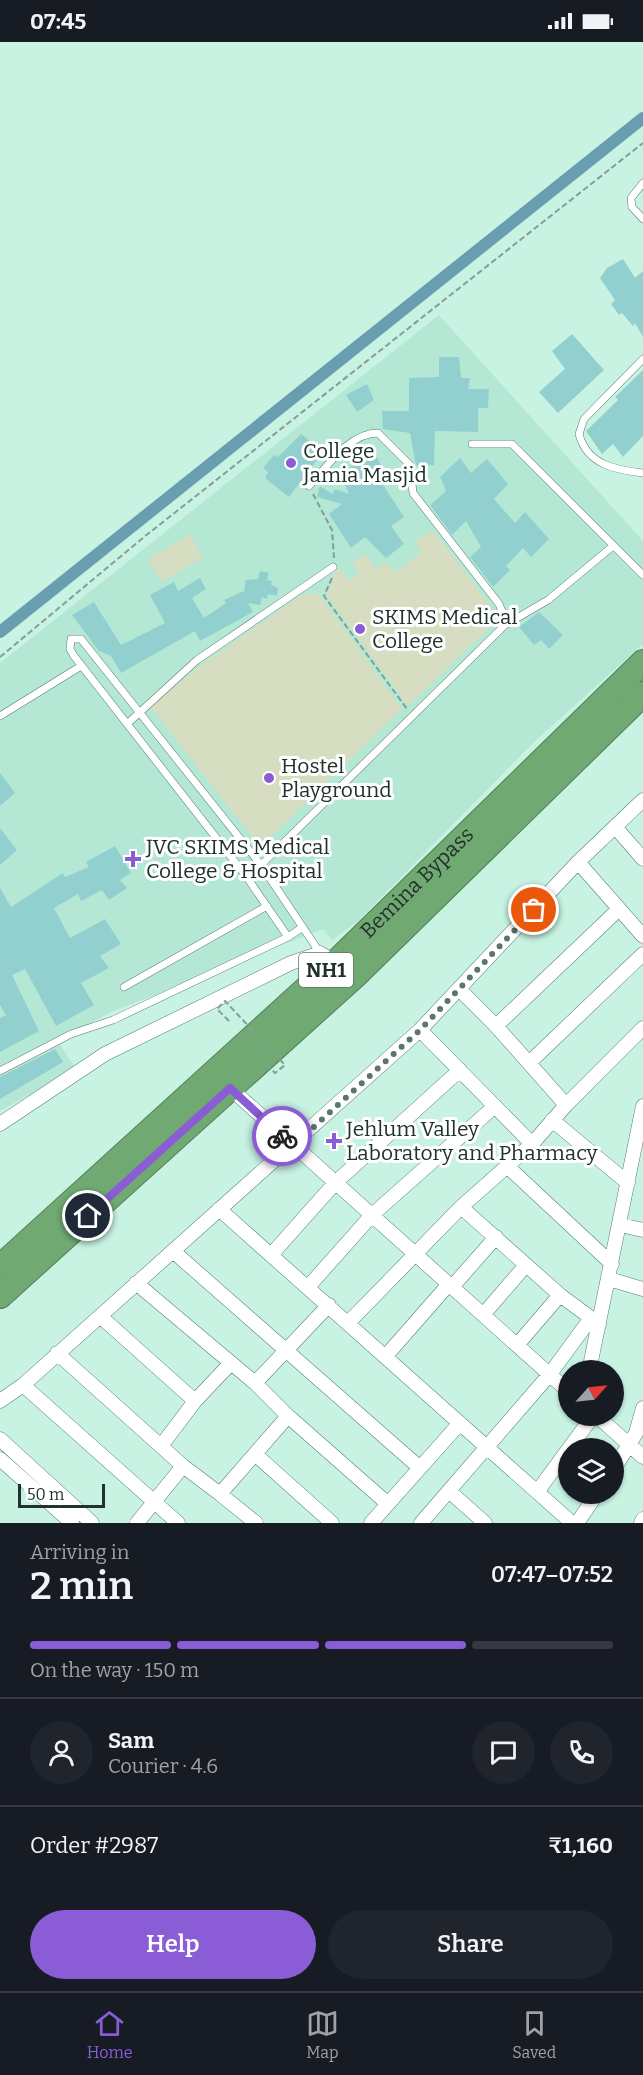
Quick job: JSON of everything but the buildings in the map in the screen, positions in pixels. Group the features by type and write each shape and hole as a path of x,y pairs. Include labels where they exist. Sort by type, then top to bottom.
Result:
{"highway":[{"name":"Bemina Bypass","path":"0,1268 643,662"},
{"name":"Bemina Bypass","path":"0,1296 357,974 643,694"}],"street":[{"path":"0,1401 23,1385 136,1283 174,1252 420,1030 578,862 643,800"},
{"path":"616,828 643,859"},
{"path":"578,862 643,936"},
{"path":"496,1026 619,909"},
{"path":"0,1124 105,1054 291,963 312,954 328,957"},
{"path":"530,1062 643,954"},
{"path":"459,989 530,1062 566,1105"},
{"path":"348,1323 461,1207 532,1144 566,1105 643,1028"},
{"path":"420,1030 532,1144"},
{"path":"272,1255 335,1182 460,1070"},
{"path":"230,1088 558,1382"},
{"path":"308,1287 372,1215 495,1106"},
{"path":"590,1360 595,1321 609,1279 643,1106"},
{"path":"552,1120 628,1183"},
{"path":"507,1166 612,1264"},
{"path":"461,1207 560,1295 595,1321"},
{"path":"219,1209 572,1523"},
{"path":"620,1225 643,1230"},
{"path":"385,1357 496,1237"},
{"path":"174,1252 420,1468"},
{"path":"483,1315 526,1265"},
{"path":"609,1279 643,1289"},
{"path":"136,1283 255,1383 288,1416 388,1504"},
{"path":"518,1345 560,1295"},
{"path":"255,1383 329,1305"},
{"path":"100,1316 195,1401"},
{"path":"421,1523 488,1448 595,1321"},
{"path":"57,1353 183,1466 256,1523"},
{"path":"161,1446 195,1401 231,1363"},
{"path":"23,1385 178,1523"},
{"path":"624,1453 636,1433 643,1408"},
{"path":"220,1494 288,1416"},
{"path":"371,1523 460,1423"},
{"path":"537,1492 587,1426"},
{"path":"607,1426 643,1457"},
{"path":"0,1439 92,1523"},
{"path":"256,1455 332,1523"},
{"path":"0,1460 72,1523"},
{"path":"137,1523 183,1466"},
{"path":"449,1491 485,1523"},
{"path":"577,1523 590,1504"}],"lane":[{"path":"643,183 631,198 632,207 643,219"},
{"path":"643,359 584,419 579,435 586,450 600,463 614,470 643,473"},
{"path":"309,486 350,443 369,433 378,433 410,465 413,493 499,604 507,623"},
{"path":"472,444 512,444 539,468 643,575"},
{"path":"246,876 261,864 507,623 548,600 613,546"},
{"path":"127,724 197,660 333,567"},
{"path":"288,937 246,876 81,666 70,649 69,643 76,638 85,644 261,864 303,927 328,957"},
{"path":"0,716 81,666"},
{"path":"124,987 267,906"},
{"path":"0,1071 71,1034 113,1020 288,937 303,927"}],"path":[{"path":"0,657 144,537 643,143"},
{"path":"309,486 335,541 332,579 324,596 412,716"},
{"path":"229,1021 217,1009 225,1001 285,1065 276,1073 267,1065 262,1069"}],"shaded area":[{"name":"SKIMS Medical College","path":"439,315 643,541 643,644 532,744 357,922 332,940 323,929 111,1012 58,1041 76,1069 0,1111 0,663"},
{"path":"433,530 497,615 496,621 408,706 327,596 335,571 340,568 350,581 359,573 353,562 366,554 375,569 385,562 395,572 421,553 416,541"},
{"path":"190,534 203,558 161,582 148,559"},
{"name":"Hostel Playground","path":"303,594 319,594 402,709 260,847 151,707 195,669"}],"waterway":[{"path":"0,632 643,118"}],"way so far":[{"path":"282,1136 293,1146 420,1030 534,910"}],"place":[{"name":"College Jamia Masjid","path":"291,463"},
{"name":"SKIMS Medical College","path":"360,629"},
{"name":"Hostel Playground","path":"269,778"},
{"name":"JVC SKIMS Medical College & Hospital","path":"133,859"},
{"name":"Jehlum Valley Laboratory and Pharmacy","path":"334,1141"}],"route":[{"path":"88,1216 230,1088 282,1136"}]}
